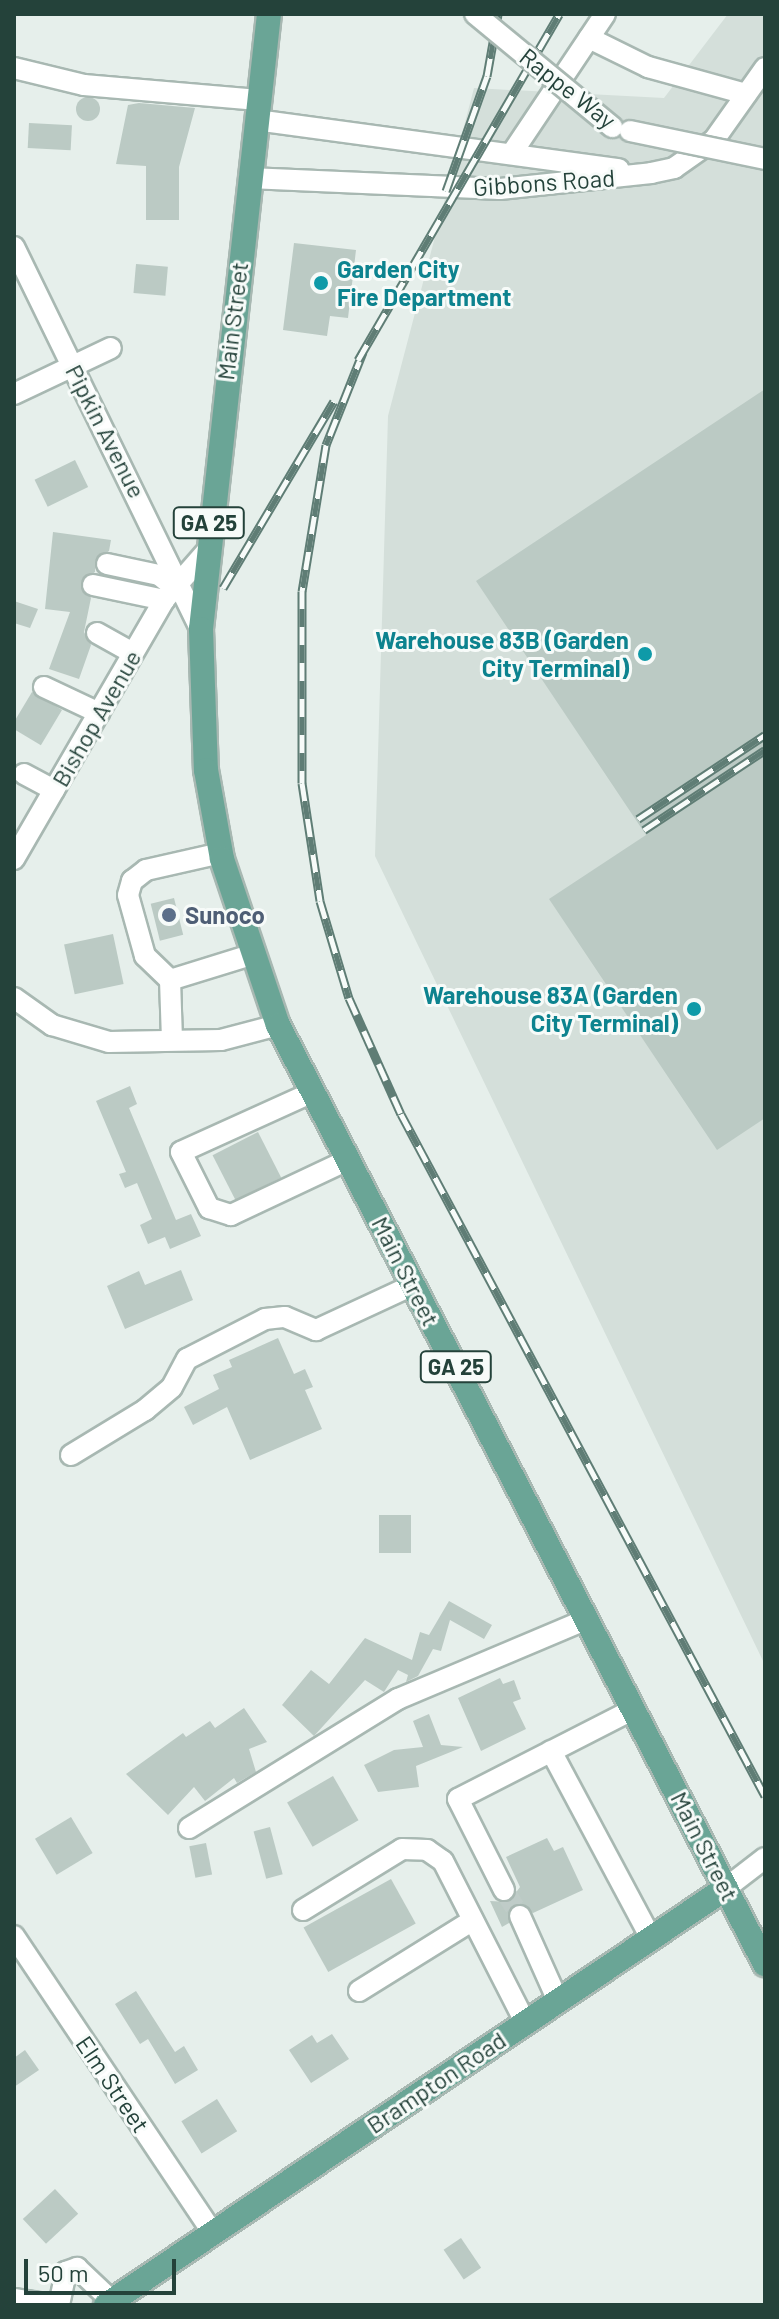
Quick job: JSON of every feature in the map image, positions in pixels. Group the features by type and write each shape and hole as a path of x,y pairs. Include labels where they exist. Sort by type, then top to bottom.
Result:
{"main road":[{"name":"Main Street","path":"269,14 206,552 201,629 206,770 221,853 251,955 278,1025 765,1964"},
{"name":"Brampton Road","path":"109,2303 726,1888"}],"street":[{"name":"Rappe Way","path":"475,14 621,129 765,159"},
{"name":"Gibbons Road","path":"512,153 605,14"},
{"path":"589,38 648,67 746,94"},
{"name":"Gibbons Road","path":"14,68 84,85 651,173"},
{"path":"651,173 695,156 765,68"},
{"name":"Gibbons Road","path":"249,178 500,189 651,173"},
{"name":"Pipkin Avenue","path":"14,247 72,365 174,590"},
{"path":"14,394 111,348"},
{"path":"93,585 154,592 174,590 206,552"},
{"path":"107,564 159,575 174,590"},
{"name":"Main Street","path":"174,590 201,629"},
{"name":"Bishop Avenue","path":"15,855 133,653 174,590"},
{"path":"97,633 133,653"},
{"path":"44,687 99,713"},
{"path":"24,774 54,790"},
{"path":"172,1040 170,980 145,956 128,895 132,881 146,870 221,853"},
{"path":"170,980 251,955"},
{"path":"14,998 52,1025 109,1042 221,1040 278,1025"},
{"path":"313,1092 181,1152 209,1208 231,1215 348,1160"},
{"path":"71,1455 145,1410 172,1387 187,1359 265,1319 285,1317 316,1330 413,1285"},
{"path":"189,1828 398,1699 587,1619"},
{"path":"504,1890 458,1799 634,1709"},
{"path":"551,1751 651,1938"},
{"path":"303,1910 413,1848 443,1861 525,2022"},
{"name":"Brampton Road","path":"726,1888 765,1858"},
{"path":"520,1916 558,2001"},
{"path":"359,1991 473,1920"},
{"name":"Elm Street","path":"14,1936 213,2233"},
{"path":"59,2305 66,2272 77,2268 109,2303"},
{"path":"14,2299 50,2305"}],"shaded area":[{"path":"728,14 765,14 765,1665 375,856 388,416 474,88 664,98"}],"building":[{"path":"88,97 96,101 100,109 96,117 88,121 80,117 76,109 80,101"},
{"path":"139,103 195,108 179,167 179,220 146,220 146,166 116,164 128,105"},
{"path":"29,123 72,125 71,150 28,148"},
{"name":"Garden City Fire Department","path":"294,243 356,250 348,318 330,316 327,336 283,330"},
{"path":"136,264 168,267 165,296 133,293"},
{"path":"765,389 765,1118 717,1150 549,899 646,835 476,581"},
{"path":"75,460 88,487 48,507 35,480"},
{"path":"53,532 111,540 109,551 95,561 95,572 81,582 91,598 84,632 91,645 79,679 49,669 70,612 45,609"},
{"path":"14,601 38,609 30,628 14,623"},
{"path":"32,692 62,710 41,745 14,729 14,722"},
{"path":"174,898 183,935 160,941 151,904"},
{"path":"113,934 124,984 75,994 64,944"},
{"path":"130,1086 137,1104 129,1108 176,1220 191,1214 201,1236 170,1249 165,1237 148,1244 140,1225 152,1219 137,1183 125,1188 119,1174 126,1172 96,1101"},
{"path":"258,1132 281,1177 236,1201 213,1155"},
{"path":"181,1270 193,1300 125,1329 107,1286 139,1271 145,1285"},
{"path":"278,1338 294,1374 305,1369 313,1387 305,1390 322,1429 250,1460 227,1407 193,1425 184,1407 219,1389 213,1375 232,1367 229,1360"},
{"path":"379,1515 411,1515 411,1553 379,1553"},
{"path":"449,1601 492,1625 484,1639 450,1620 441,1651 433,1649 418,1676 406,1682 408,1675 398,1670 384,1692 365,1680 314,1736 282,1705 311,1670 329,1684 365,1638 412,1660 420,1632 429,1635"},
{"path":"500,1678 503,1684 514,1680 521,1699 513,1702 526,1729 481,1751 458,1698"},
{"path":"244,1708 267,1742 249,1749 256,1772 237,1783 234,1778 205,1801 194,1787 168,1815 126,1774 183,1733 186,1737 210,1721 215,1728"},
{"path":"429,1714 441,1745 463,1747 416,1766 419,1787 378,1792 364,1765 394,1750 423,1747 413,1721"},
{"path":"333,1776 358,1820 313,1847 287,1802"},
{"path":"71,1817 93,1853 57,1875 35,1839"},
{"path":"270,1827 283,1874 266,1879 254,1831"},
{"path":"547,1838 554,1851 563,1847 583,1890 533,1913 514,1905 509,1923 502,1927 490,1901 509,1902 520,1887 506,1857"},
{"path":"206,1843 212,1874 195,1878 189,1846"},
{"path":"391,1879 416,1924 328,1972 304,1927"},
{"path":"136,1991 175,2052 184,2046 198,2070 175,2084 148,2039 140,2044 115,2004"},
{"path":"332,2034 349,2059 311,2083 289,2050 312,2035 317,2043"},
{"path":"25,2050 39,2070 14,2087 14,2058"},
{"path":"217,2099 237,2131 202,2153 181,2121"},
{"path":"55,2189 78,2214 46,2244 23,2219"},
{"path":"461,2238 481,2268 464,2280 444,2250"}],"tunnel":[{"path":"504,1890 520,1916"}],"railway":[{"path":"446,191 487,76 498,14"},
{"path":"358,360 559,14"},
{"path":"363,352 326,445 302,591 302,783 320,901 349,998 401,1114 765,1796"},
{"path":"223,588 334,401"},
{"path":"638,819 765,735"},
{"path":"644,830 765,750"}],"place":[{"name":"Garden City Fire Department","path":"321,283"},
{"name":"Warehouse 83B (Garden City Terminal)","path":"645,654"},
{"name":"Sunoco","path":"169,915"},
{"name":"Warehouse 83A (Garden City Terminal)","path":"694,1009"}]}
